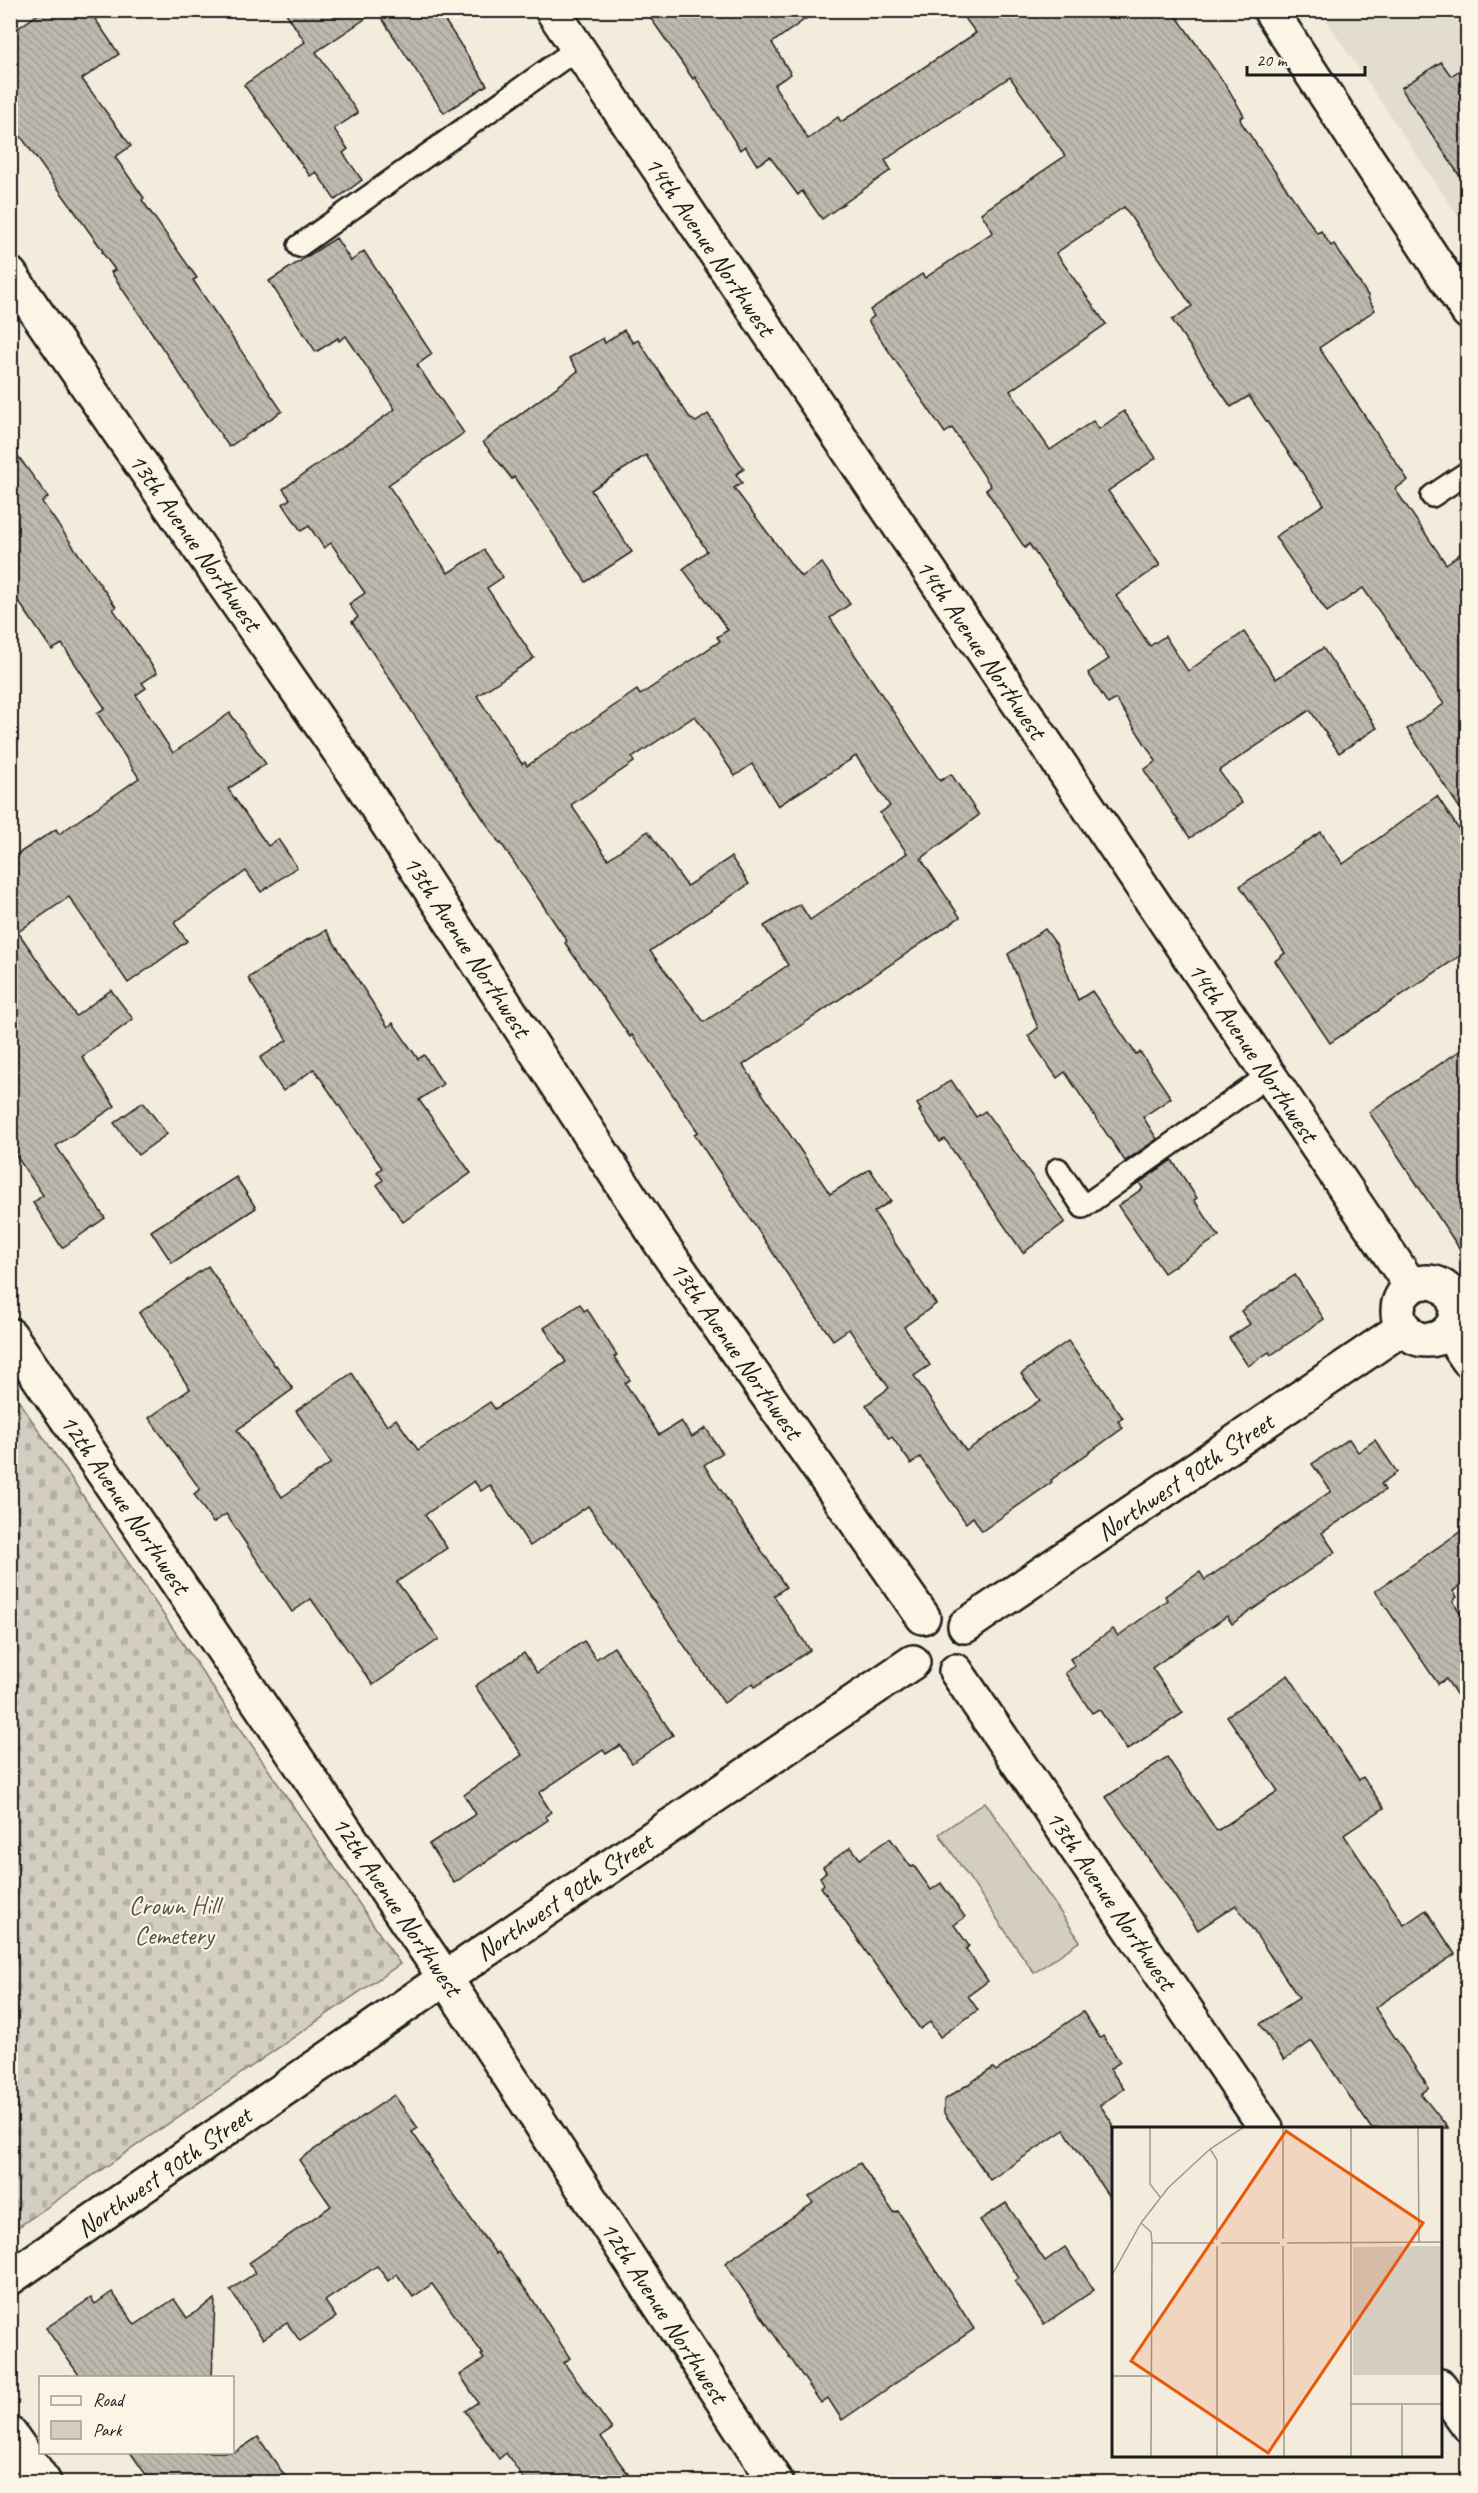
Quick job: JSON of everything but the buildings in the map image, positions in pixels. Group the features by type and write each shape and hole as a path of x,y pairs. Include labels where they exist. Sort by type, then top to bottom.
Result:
{"street":[{"name":"14th Avenue Northwest","path":"552,10 1411,1286"},
{"path":"1270,10 1467,312"},
{"name":"13th Avenue Northwest","path":"10,274 355,774 662,1245 923,1617"},
{"path":"1435,1282 1460,1291 1452,1327 1448,1331 1425,1340 1415,1338 1404,1327 1398,1314 1399,1304 1411,1286 1435,1282"},
{"name":"Northwest 90th Street","path":"965,1626 1404,1327"},
{"path":"1448,1331 1467,1360"},
{"name":"12th Avenue Northwest","path":"10,1335 445,1978 776,2482"},
{"path":"940,1612 952,1615 965,1626 971,1640 970,1651 967,1661 956,1671 942,1676 932,1676 922,1672 913,1662 907,1647 908,1637 912,1627 923,1617 940,1612"},
{"name":"Northwest 90th Street","path":"10,2278 445,1978 913,1662"},
{"name":"13th Avenue Northwest","path":"956,1671 1265,2127"},
{"path":"1442,2389 1467,2425"},
{"path":"10,2434 44,2482"}],"lane":[{"path":"299,246 578,48"},
{"path":"1432,496 1467,472"},
{"path":"1058,1170 1083,1207 1269,1075"}],"shaded area":[{"path":"1320,11 1467,11 1467,230"}],"green space":[{"name":"Crown Hill Cemetery","path":"10,1388 400,1964 11,2232 10,2232"},
{"path":"985,1802 1080,1941 1034,1973 939,1834"}]}
